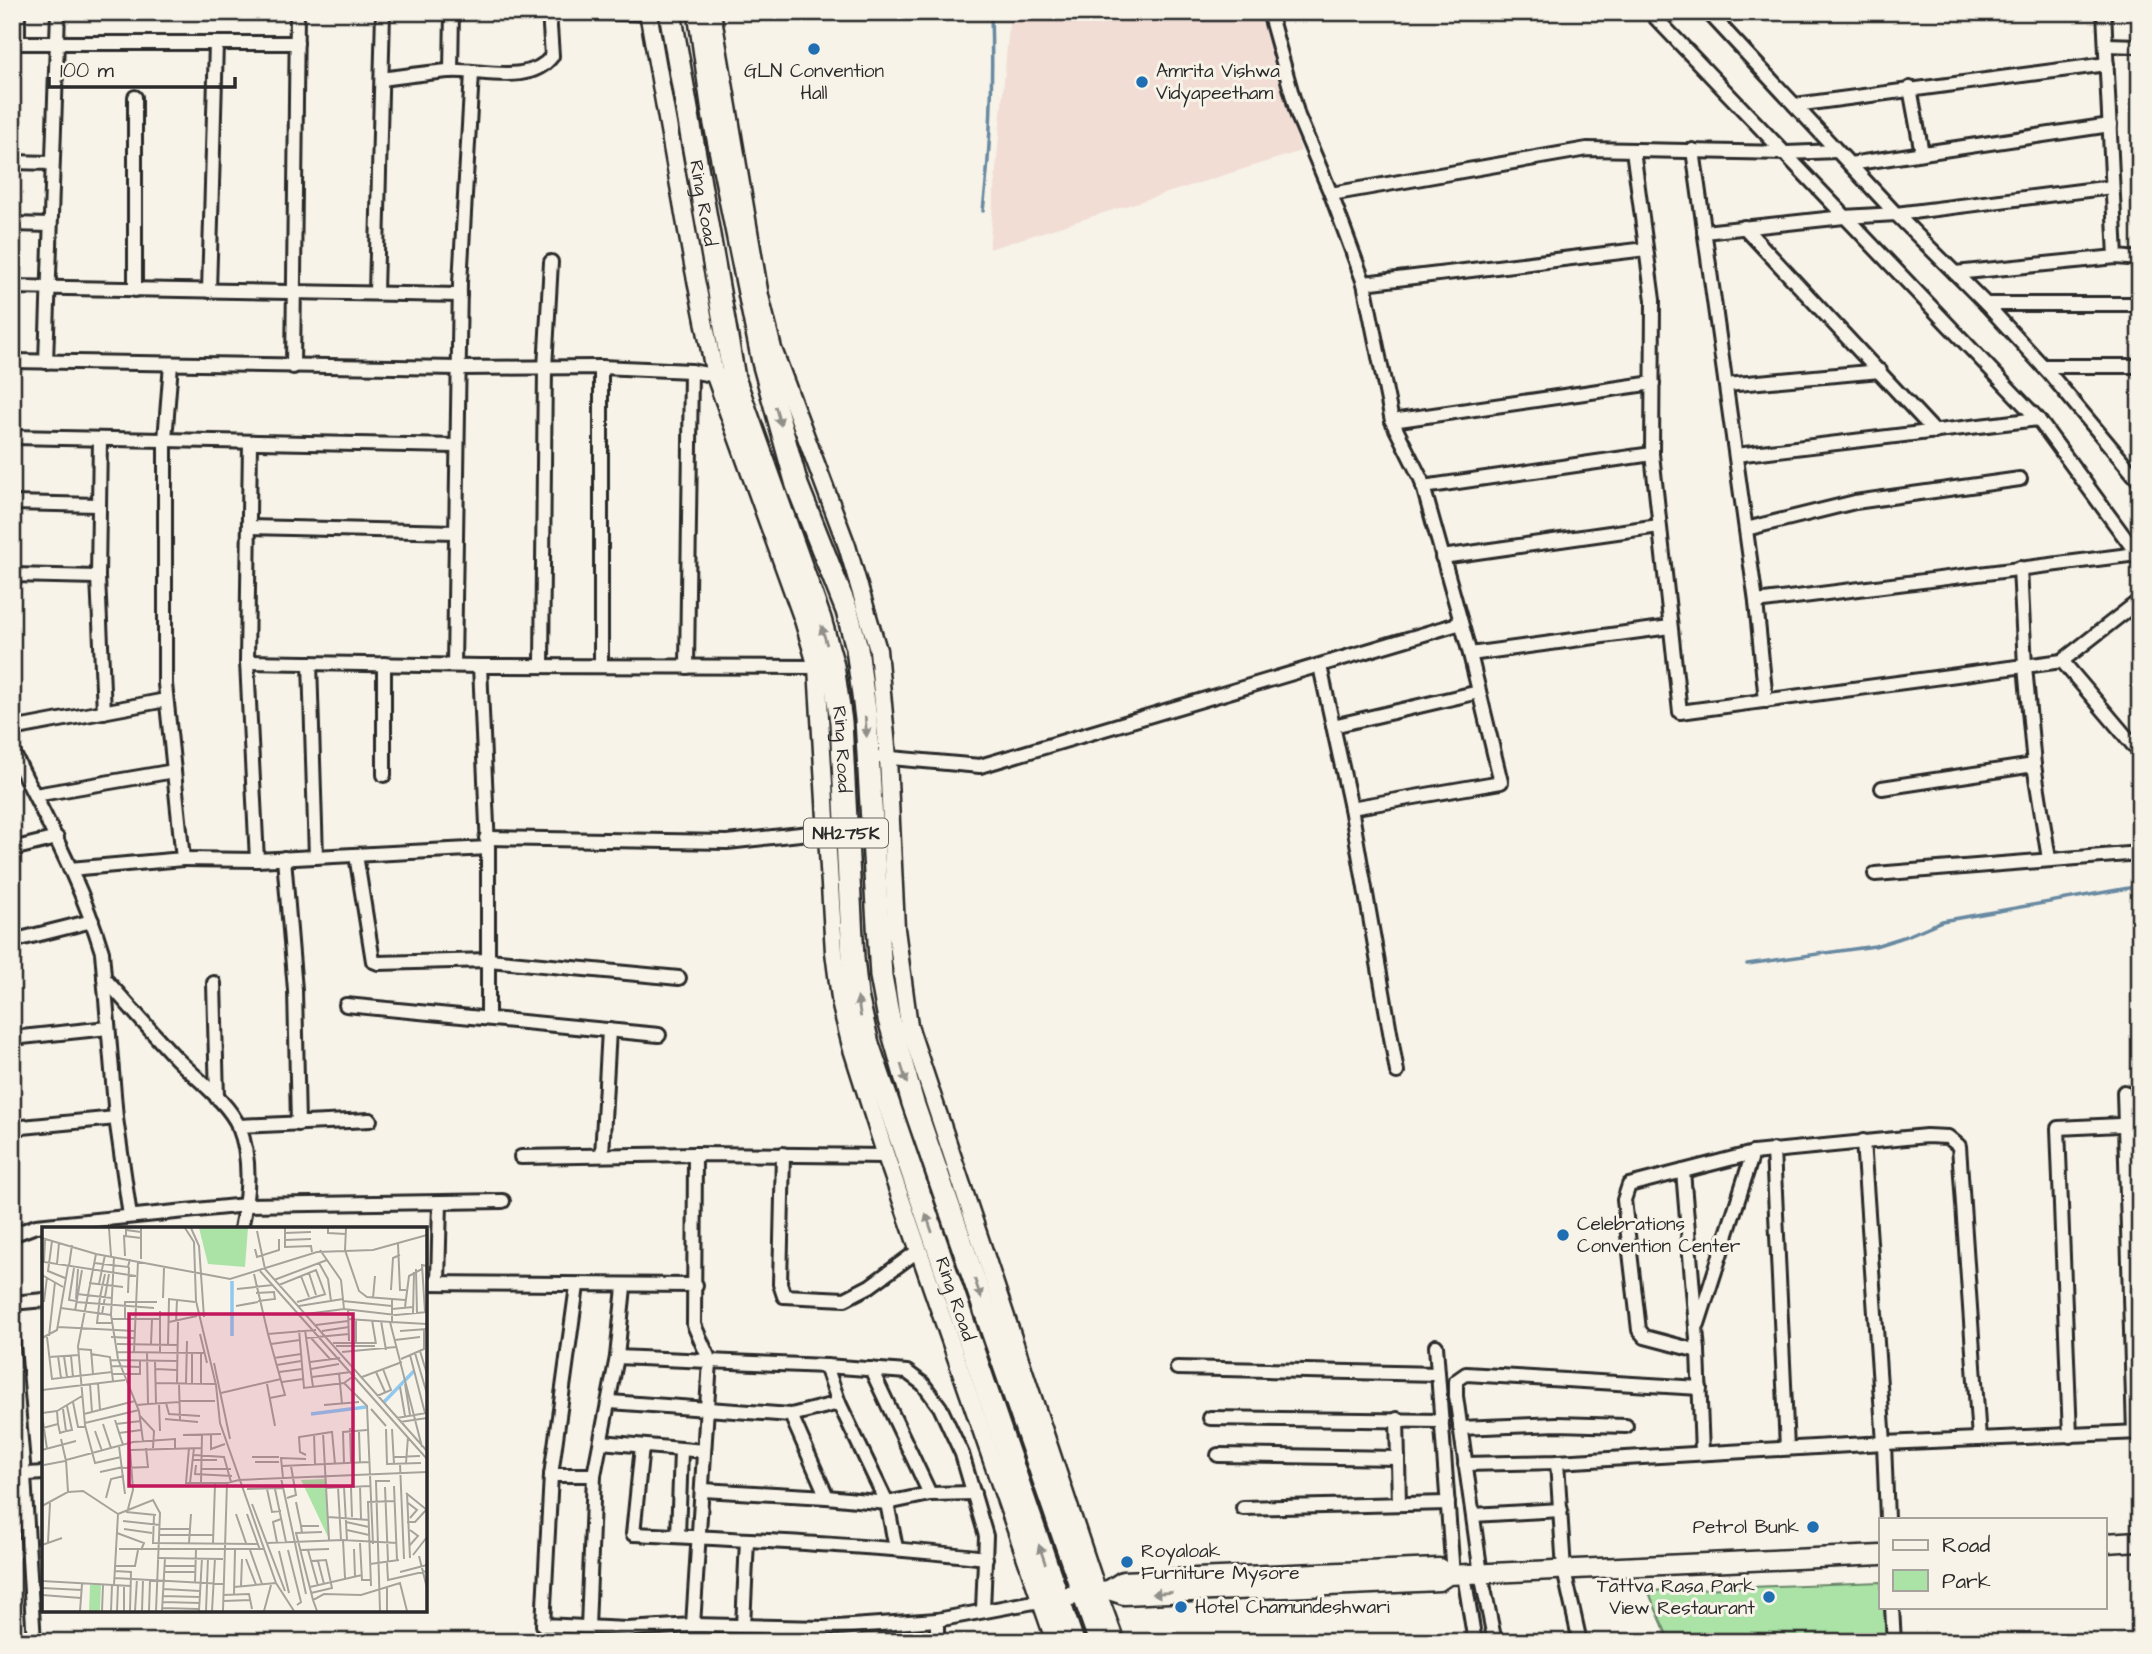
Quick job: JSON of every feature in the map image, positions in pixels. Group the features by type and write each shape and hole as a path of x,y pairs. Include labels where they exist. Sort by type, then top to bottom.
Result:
{"highway":[{"name":"Ring Road","path":"699,12 714,119 763,362 797,485 847,611 858,648 878,757 879,955 889,1018 914,1103 1097,1592 1100,1642"},
{"name":"Ring Road","path":"656,13 725,377 820,619 825,667 841,722 853,958 862,1022 1049,1600 1073,1642"}],"main road":[{"path":"2106,1543 2140,1541"},
{"path":"1049,1600 1097,1592 1124,1595 1439,1581 1461,1574 1879,1555"}],"street":[{"path":"19,12 15,43 297,43"},
{"path":"46,362 58,12"},
{"path":"293,367 297,12"},
{"path":"376,293 383,12"},
{"path":"451,71 452,12"},
{"path":"382,79 451,71 510,74 539,69 552,56 549,12"},
{"path":"593,12 656,13"},
{"path":"712,12 760,296 773,349 847,546 878,650 878,757 979,766 1461,623"},
{"path":"1269,12 1298,116 1364,283 1392,421 1423,487 1470,654 1501,782 1351,808"},
{"path":"1650,12 2038,419 2138,556"},
{"path":"1708,12 1896,214 1986,304 2043,366 2140,482"},
{"path":"2105,12 2116,257"},
{"path":"209,291 216,43"},
{"path":"2106,45 2140,46"},
{"path":"1794,105 2107,64"},
{"path":"454,665 460,295 472,73"},
{"path":"1910,88 1922,153"},
{"path":"135,97 135,290"},
{"path":"1850,164 2110,125"},
{"path":"1331,194 1587,149 1786,153 1837,151"},
{"path":"1633,150 1653,300 1651,454 1680,712 2062,661 2140,600"},
{"path":"1693,150 1756,602 1766,701"},
{"path":"12,162 52,163"},
{"path":"1704,232 1896,214 2112,187"},
{"path":"12,224 50,225"},
{"path":"1744,227 1934,432"},
{"path":"1364,283 1646,249"},
{"path":"1955,273 2116,257 2140,259"},
{"path":"542,664 545,368 551,262"},
{"path":"12,287 460,295"},
{"path":"1986,304 2140,304"},
{"path":"12,361 293,367 601,367 691,371 725,377"},
{"path":"171,364 165,440 164,684 183,859"},
{"path":"2043,366 2140,366"},
{"path":"601,367 601,666"},
{"path":"687,667 691,371"},
{"path":"1726,385 1880,372"},
{"path":"1392,421 1653,383"},
{"path":"1735,455 2038,419"},
{"path":"12,437 457,446"},
{"path":"100,439 98,577 104,712"},
{"path":"250,442 247,662 257,860"},
{"path":"1423,487 1651,454"},
{"path":"1746,529 1854,502 2020,480"},
{"path":"12,503 99,505"},
{"path":"1442,557 1659,526"},
{"path":"248,527 456,533"},
{"path":"1756,602 2020,568 2138,556"},
{"path":"2020,568 2034,765 2049,859"},
{"path":"12,575 98,577"},
{"path":"1470,654 1670,627"},
{"path":"2062,661 2140,753"},
{"path":"247,662 825,667 828,831 834,952 841,1006 886,1156 1049,1600 1055,1642"},
{"path":"310,663 316,857"},
{"path":"384,664 384,775"},
{"path":"480,666 487,843 488,1018"},
{"path":"1320,666 1351,808 1397,1072"},
{"path":"1333,726 1479,692"},
{"path":"12,729 166,701"},
{"path":"12,750 57,838 102,952 116,1118 130,1216"},
{"path":"1882,788 2034,765"},
{"path":"35,795 174,771"},
{"path":"70,869 183,859 257,860 356,855 487,843 727,842 828,831"},
{"path":"12,849 57,838"},
{"path":"1875,874 2140,853"},
{"path":"356,855 373,961 378,963 489,960 679,978"},
{"path":"284,858 295,990 299,1124"},
{"path":"12,941 92,921"},
{"path":"104,978 217,1098 238,1126 248,1163 246,1205 241,1227"},
{"path":"214,983 217,1098"},
{"path":"346,1005 659,1035"},
{"path":"12,1038 108,1028"},
{"path":"602,1155 609,1030"},
{"path":"1465,1464 1557,1462 1884,1443 2137,1433 2124,1092"},
{"path":"12,1128 116,1118"},
{"path":"238,1126 370,1120"},
{"path":"2070,1436 2058,1128 2140,1124"},
{"path":"1698,1351 1645,1337 1639,1329 1623,1200 1629,1185 1753,1153 1863,1141 1948,1137 1959,1146 1979,1439"},
{"path":"1863,1141 1887,1518"},
{"path":"1773,1150 1787,1448"},
{"path":"1696,1331 1753,1153"},
{"path":"521,1157 695,1154 886,1156"},
{"path":"694,1625 710,1361 694,1325 695,1154"},
{"path":"783,1154 780,1284 784,1296 845,1299 870,1286 919,1250"},
{"path":"1683,1171 1698,1351 1702,1454"},
{"path":"12,1235 36,1226 246,1205 503,1201"},
{"path":"440,1202 432,1283 695,1286"},
{"path":"577,1286 551,1475 543,1625 627,1629 694,1625 743,1626 822,1635 937,1620 1049,1600"},
{"path":"588,1627 594,1475 610,1402 624,1287"},
{"path":"12,1303 42,1300"},
{"path":"12,1335 18,1475 34,1642"},
{"path":"1436,1346 1448,1503 1475,1642"},
{"path":"617,1357 907,1372 923,1384 940,1407 957,1442 975,1493 986,1536 983,1610"},
{"path":"826,1366 839,1403 887,1503 896,1548"},
{"path":"1177,1368 1438,1374"},
{"path":"871,1370 930,1494"},
{"path":"1495,1642 1461,1574 1473,1515 1455,1381 1466,1374 1700,1388"},
{"path":"610,1402 791,1415 839,1403"},
{"path":"791,1415 827,1497"},
{"path":"1210,1418 1442,1421"},
{"path":"1397,1419 1399,1504"},
{"path":"1460,1428 1557,1424 1626,1426"},
{"path":"601,1442 704,1451"},
{"path":"642,1446 633,1534 896,1548 986,1558"},
{"path":"678,1536 681,1451"},
{"path":"1218,1455 1398,1458"},
{"path":"1557,1462 1564,1570 1580,1642"},
{"path":"18,1475 42,1474"},
{"path":"551,1475 594,1475"},
{"path":"703,1490 887,1503 930,1494 975,1493"},
{"path":"1243,1508 1448,1503"},
{"path":"1473,1515 1561,1510"},
{"path":"743,1626 747,1540"},
{"path":"1097,1592 1116,1642"},
{"path":"1892,1608 1894,1642"},
{"path":"937,1620 937,1642"}],"shaded area":[{"name":"Amrita Vishwa Vidyapeetham","path":"1010,12 1259,12 1301,151 989,249"}],"green space":[{"path":"1879,1582 1879,1608 1888,1608 1890,1642 1670,1642 1648,1591"}],"waterway":[{"path":"983,211 991,112 991,12"},
{"path":"1747,964 1875,946 1942,921 2140,886"}],"place":[{"name":"GLN Convention Hall","path":"814,49"},
{"name":"Amrita Vishwa Vidyapeetham","path":"1142,82"},
{"name":"Celebrations Convention Center","path":"1563,1235"},
{"name":"Petrol Bunk","path":"1813,1527"},
{"name":"Royaloak Furniture Mysore","path":"1127,1562"},
{"name":"Tattva Rasa Park View Restaurant","path":"1769,1597"},
{"name":"Hotel Chamundeshwari","path":"1181,1607"}]}
